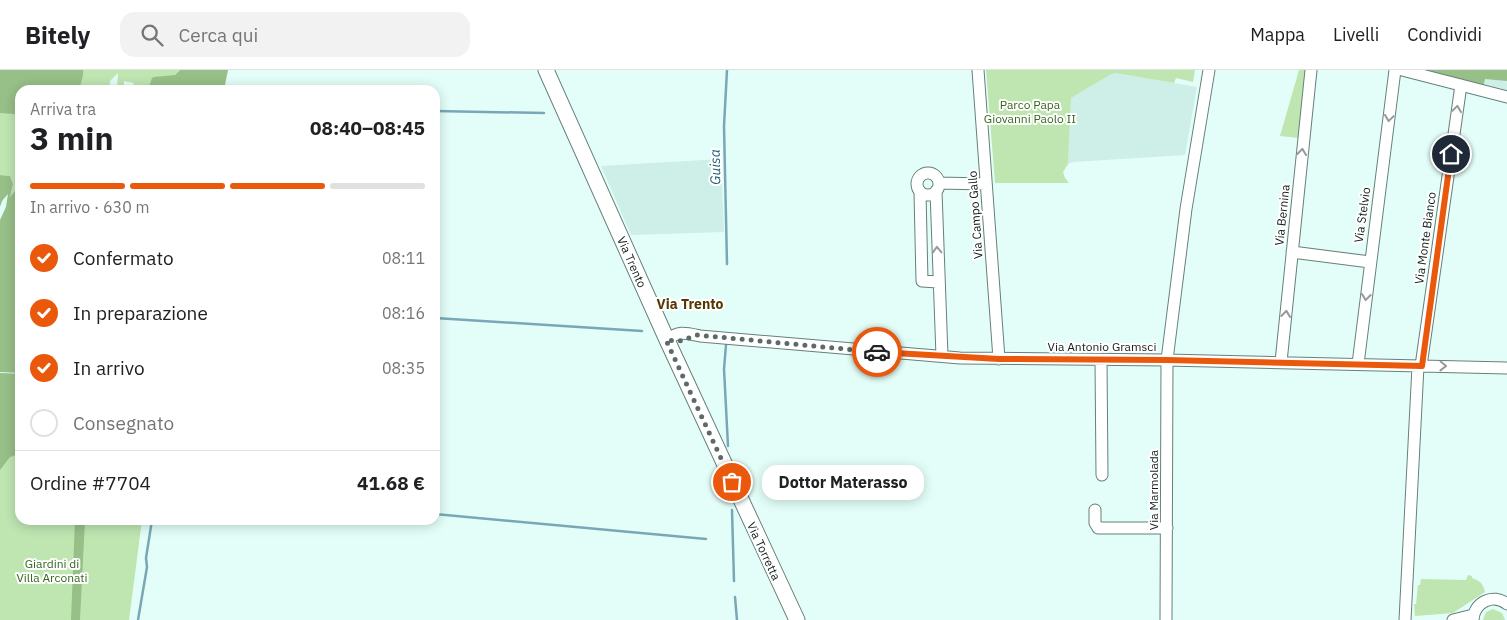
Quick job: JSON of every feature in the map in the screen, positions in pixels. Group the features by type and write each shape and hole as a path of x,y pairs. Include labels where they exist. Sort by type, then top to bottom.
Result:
{"main road":[{"name":"Via Trento","path":"546,70 666,340 732,482"},
{"name":"Via Torretta","path":"732,482 797,620"}],"street":[{"name":"Via Campo Gallo","path":"978,70 999,359"},
{"name":"Via Marmolada","path":"1166,620 1167,360 1189,185 1209,70"},
{"name":"Via Bernina","path":"1281,362 1311,70"},
{"name":"Via Stelvio","path":"1358,364 1395,70"},
{"path":"1402,70 1507,97"},
{"name":"Via Monte Bianco","path":"1407,619 1415,414 1420,366 1461,85"},
{"path":"938,282 922,281 920,192 916,183 919,176 929,173 934,174 937,187 938,282 942,356"},
{"path":"920,192 930,195 937,187 986,184"},
{"path":"1292,252 1370,262"},
{"name":"Via Antonio Gramsci","path":"666,340 680,341 697,335 942,356 999,359 1281,362 1507,368"},
{"path":"1101,360 1102,475"},
{"path":"1095,510 1095,523 1098,528 1167,528"},
{"path":"1453,620 1473,617 1479,605 1490,599 1497,599 1507,604"}],"shaded area":[{"path":"1416,70 1507,70 1507,94"},
{"path":"1117,73 1197,87 1185,155 1073,162 1068,164 1071,98 1110,75"},
{"path":"721,159 724,232 631,235 601,166"}],"green space":[{"path":"0,70 83,70 81,85 15,85 15,115 0,113"},
{"path":"83,70 180,70 175,75 151,81 150,85 133,85 134,83 124,81 124,85 117,85 118,73 110,81 110,85 81,85"},
{"path":"180,70 228,70 225,85 150,85 154,77 175,75"},
{"name":"Parco Papa Giovanni Paolo II","path":"986,70 1195,70 1193,82 1176,78 1174,83 1116,73 1110,75 1071,98 1068,164 1063,172 1069,183 995,183"},
{"path":"1299,70 1306,70 1299,138 1280,136"},
{"path":"1416,70 1507,70 1507,81 1485,79 1483,88"},
{"path":"0,113 15,115 15,192 10,198 13,184 10,176 0,175"},
{"path":"0,175 10,176 13,184 10,197 15,191 15,373 0,372 0,220 6,207 8,194 0,207"},
{"name":"Giardini di Villa Arconati","path":"0,373 15,374 15,525 141,525 129,620 0,620"},
{"path":"0,373 15,374 15,456 10,457 0,470"},
{"path":"75,525 85,525 80,620 71,620"},
{"path":"1468,575 1481,583 1485,592 1453,613 1415,616 1414,604 1416,604 1418,585 1420,585 1421,579 1466,580"},
{"path":"1493,609 1502,613 1505,620 1483,620 1486,612"}],"waterway":[{"name":"Guisa","path":"727,70 724,126 727,264"},
{"path":"440,111 544,113"},
{"path":"440,318 642,331"},
{"name":"Guisa","path":"726,345 724,369 728,446"},
{"name":"Guisa","path":"732,510 734,581"},
{"path":"440,514 706,539"},
{"path":"138,620 147,567 146,558 151,525"},
{"name":"Guisa","path":"735,597 737,620"}],"way so far":[{"path":"732,482 666,340 680,341 697,335 877,352"}],"place":[{"name":"Dottor Materasso","path":"732,482"}],"district":[{"name":"Via Trento","path":"690,304"}],"route":[{"path":"877,352 960,358 1167,360 1422,366 1451,154"}]}
